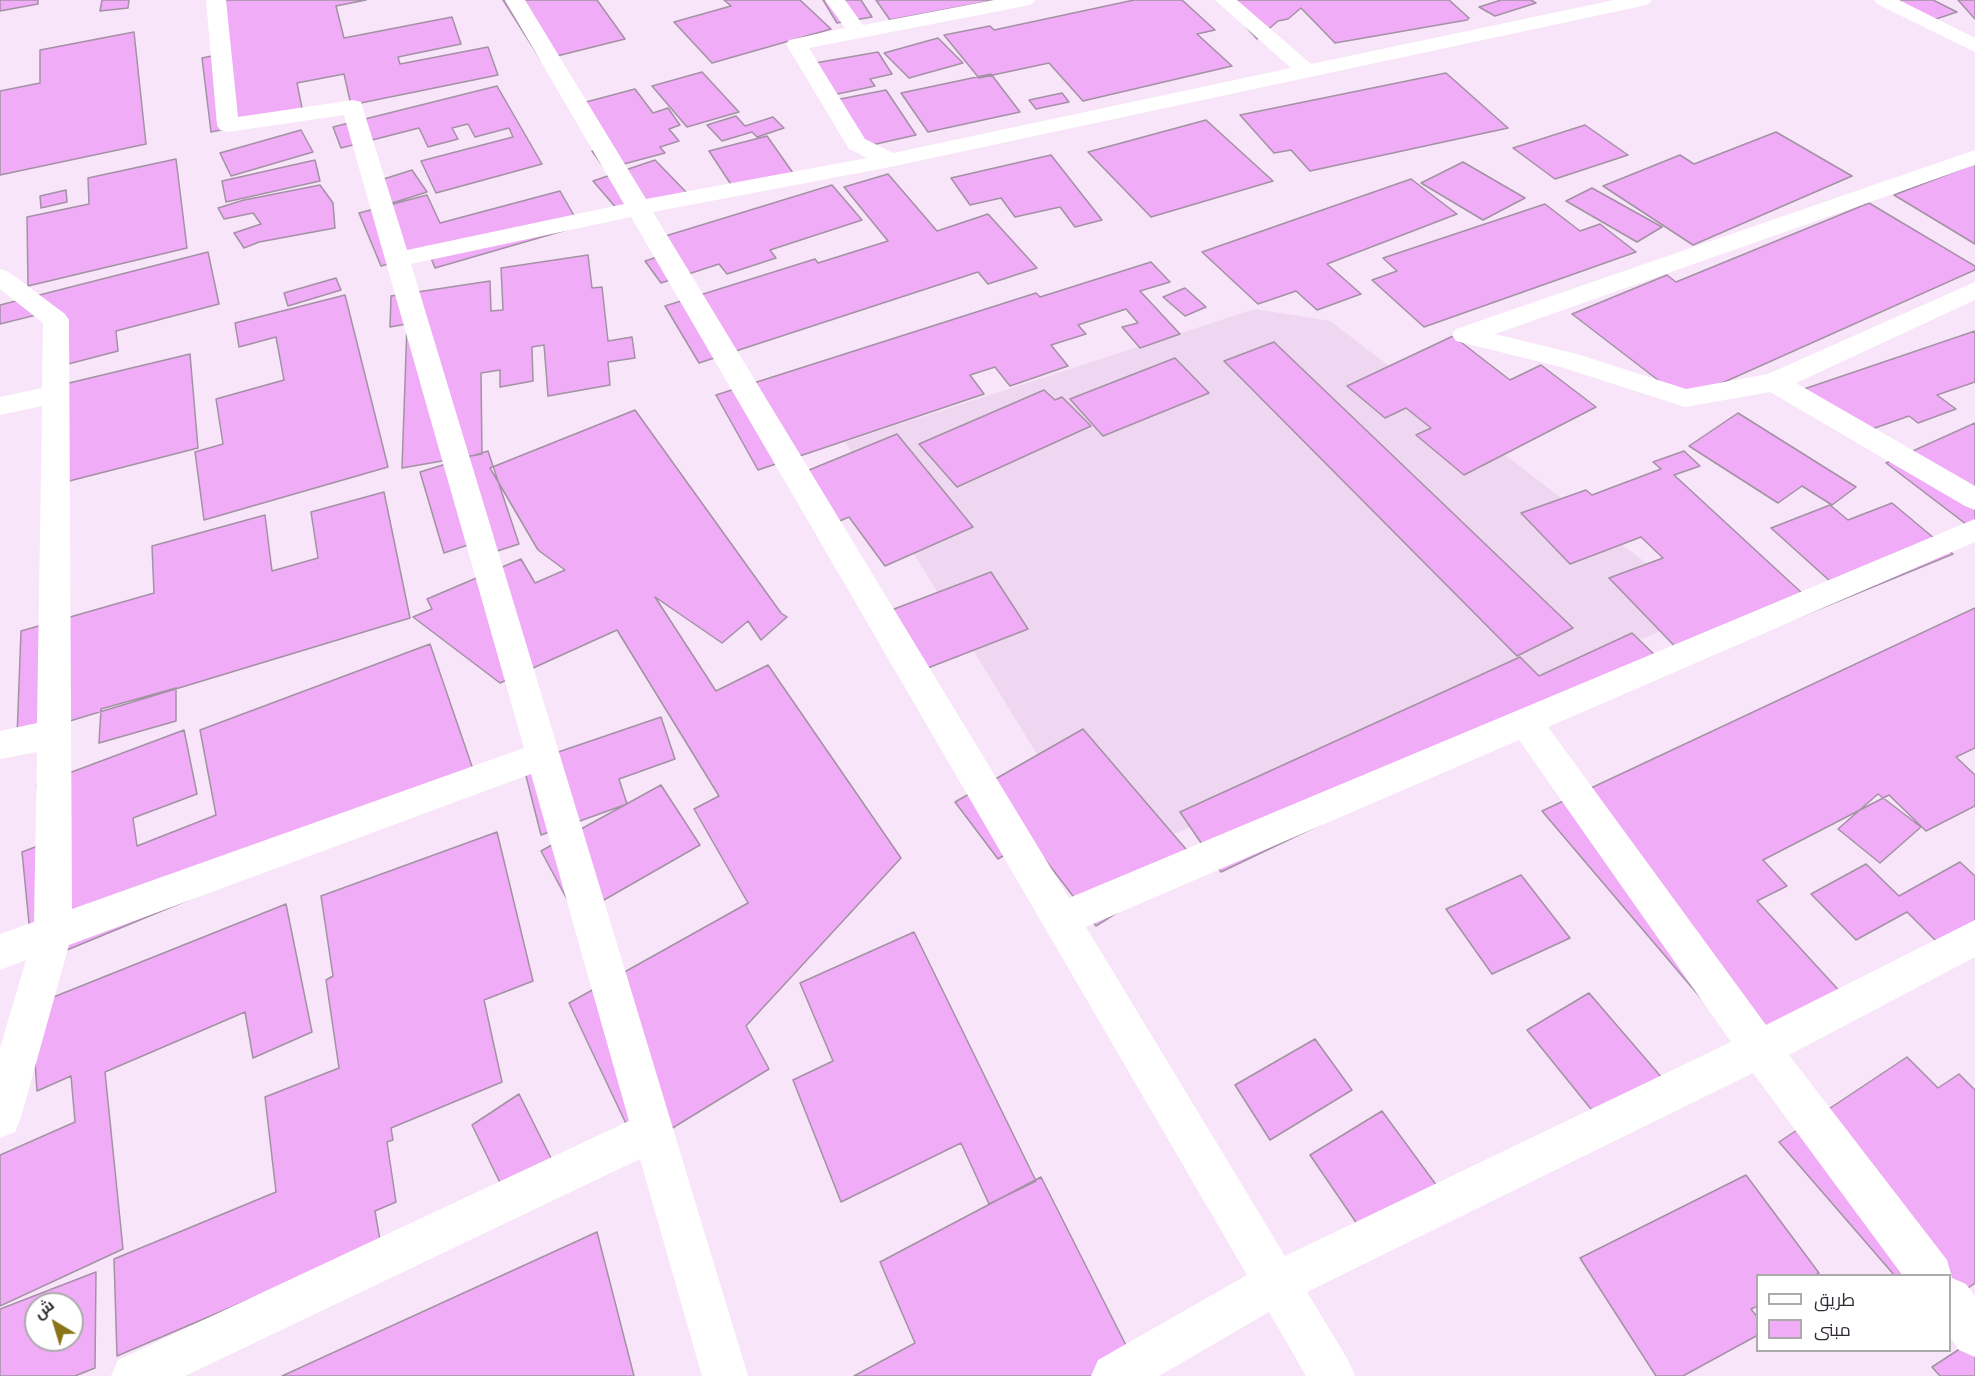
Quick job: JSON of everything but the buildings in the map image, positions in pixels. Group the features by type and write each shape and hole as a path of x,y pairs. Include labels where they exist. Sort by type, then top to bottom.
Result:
{"street":[{"path":"216,0 228,125 353,107 725,1376"},
{"path":"515,0 1332,1376"},
{"path":"836,0 858,32"},
{"path":"890,160 857,144 796,44 1025,0"},
{"path":"1225,0 1306,71"},
{"path":"398,259 639,208 890,160 1641,0"},
{"path":"1884,0 1975,46"},
{"path":"1975,157 1465,334 1568,360 1685,398 1774,382 1975,290"},
{"path":"0,277 56,321 53,933 0,1117"},
{"path":"1774,382 1975,500"},
{"path":"0,406 55,394"},
{"path":"1062,919 1975,530"},
{"path":"1525,722 1760,1049 1930,1274"},
{"path":"0,745 54,734"},
{"path":"0,952 544,755"},
{"path":"1114,1376 1277,1284 1760,1049 1975,939"},
{"path":"134,1376 654,1131"},
{"path":"1951,1301 1975,1334"}],"shaded area":[{"path":"1255,309 1330,321 1709,611 1104,863 845,442"}]}
